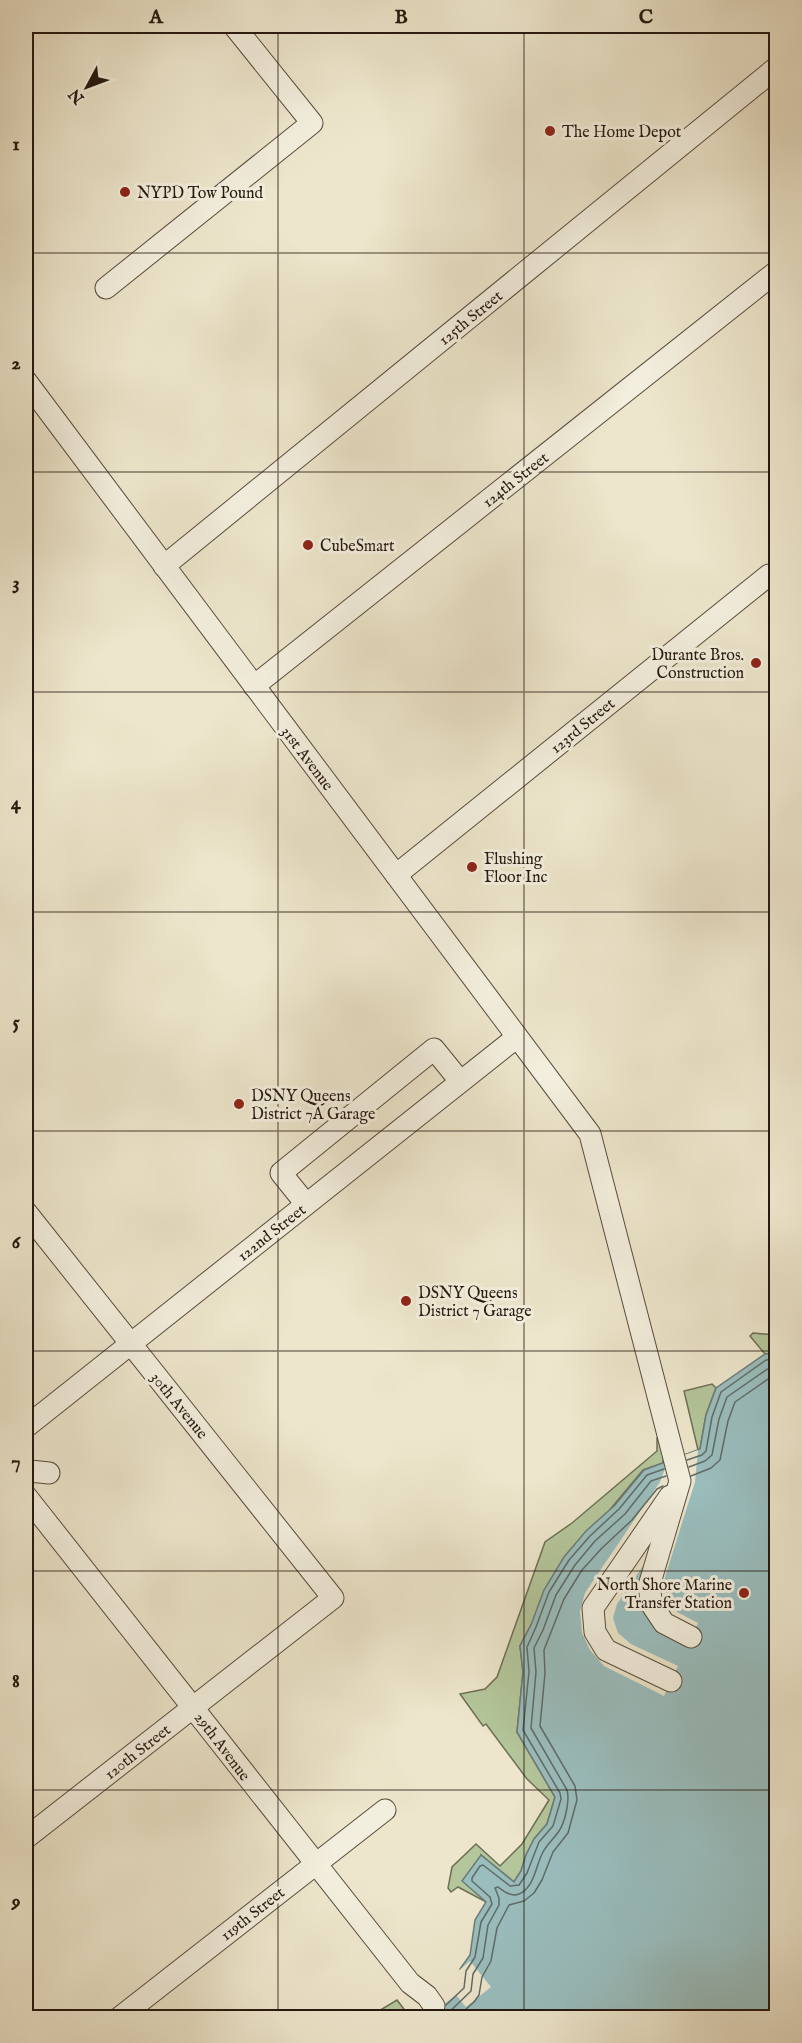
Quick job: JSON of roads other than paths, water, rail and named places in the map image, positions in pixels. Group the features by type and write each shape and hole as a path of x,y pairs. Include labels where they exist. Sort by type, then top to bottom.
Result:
{"street":[{"path":"106,288 312,123 234,26"},
{"name":"125th Street","path":"164,566 777,68"},
{"name":"124th Street","path":"254,686 777,272"},
{"name":"31st Avenue","path":"26,381 590,1134 680,1481"},
{"name":"123rd Street","path":"396,874 769,575"},
{"name":"122nd Street","path":"26,1427 517,1036"},
{"path":"306,1204 280,1173 434,1049 460,1082"},
{"name":"30th Avenue","path":"26,1212 333,1598"},
{"path":"26,1475 30,1471 49,1473"},
{"path":"680,1481 649,1586 652,1605 664,1623 691,1637"},
{"path":"671,1681 606,1650 595,1632 593,1608 680,1481"},
{"name":"29th Avenue","path":"26,1496 194,1707 315,1864 328,1876 410,1983 428,2000"},
{"name":"120th Street","path":"26,1838 333,1598"},
{"name":"119th Street","path":"119,2018 385,1810"}],"water":[{"path":"776,1353 776,2017 422,2018 458,1986 460,1969 470,1955 475,1920 486,1902 462,1881 481,1855 514,1882 534,1839 547,1824 555,1797 517,1732 523,1672 520,1646 531,1625 544,1590 564,1557 586,1531 615,1505 644,1470 700,1449 706,1415 716,1388 765,1354"}],"place":[{"name":"The Home Depot","path":"550,131"},
{"name":"NYPD Tow Pound","path":"125,192"},
{"name":"CubeSmart","path":"308,545"},
{"name":"Durante Bros. Construction","path":"756,663"},
{"name":"Flushing Floor Inc","path":"472,867"},
{"name":"DSNY Queens District 7A Garage","path":"239,1104"},
{"name":"DSNY Queens District 7 Garage","path":"406,1301"},
{"name":"North Shore Marine Transfer Station","path":"744,1593"}]}
